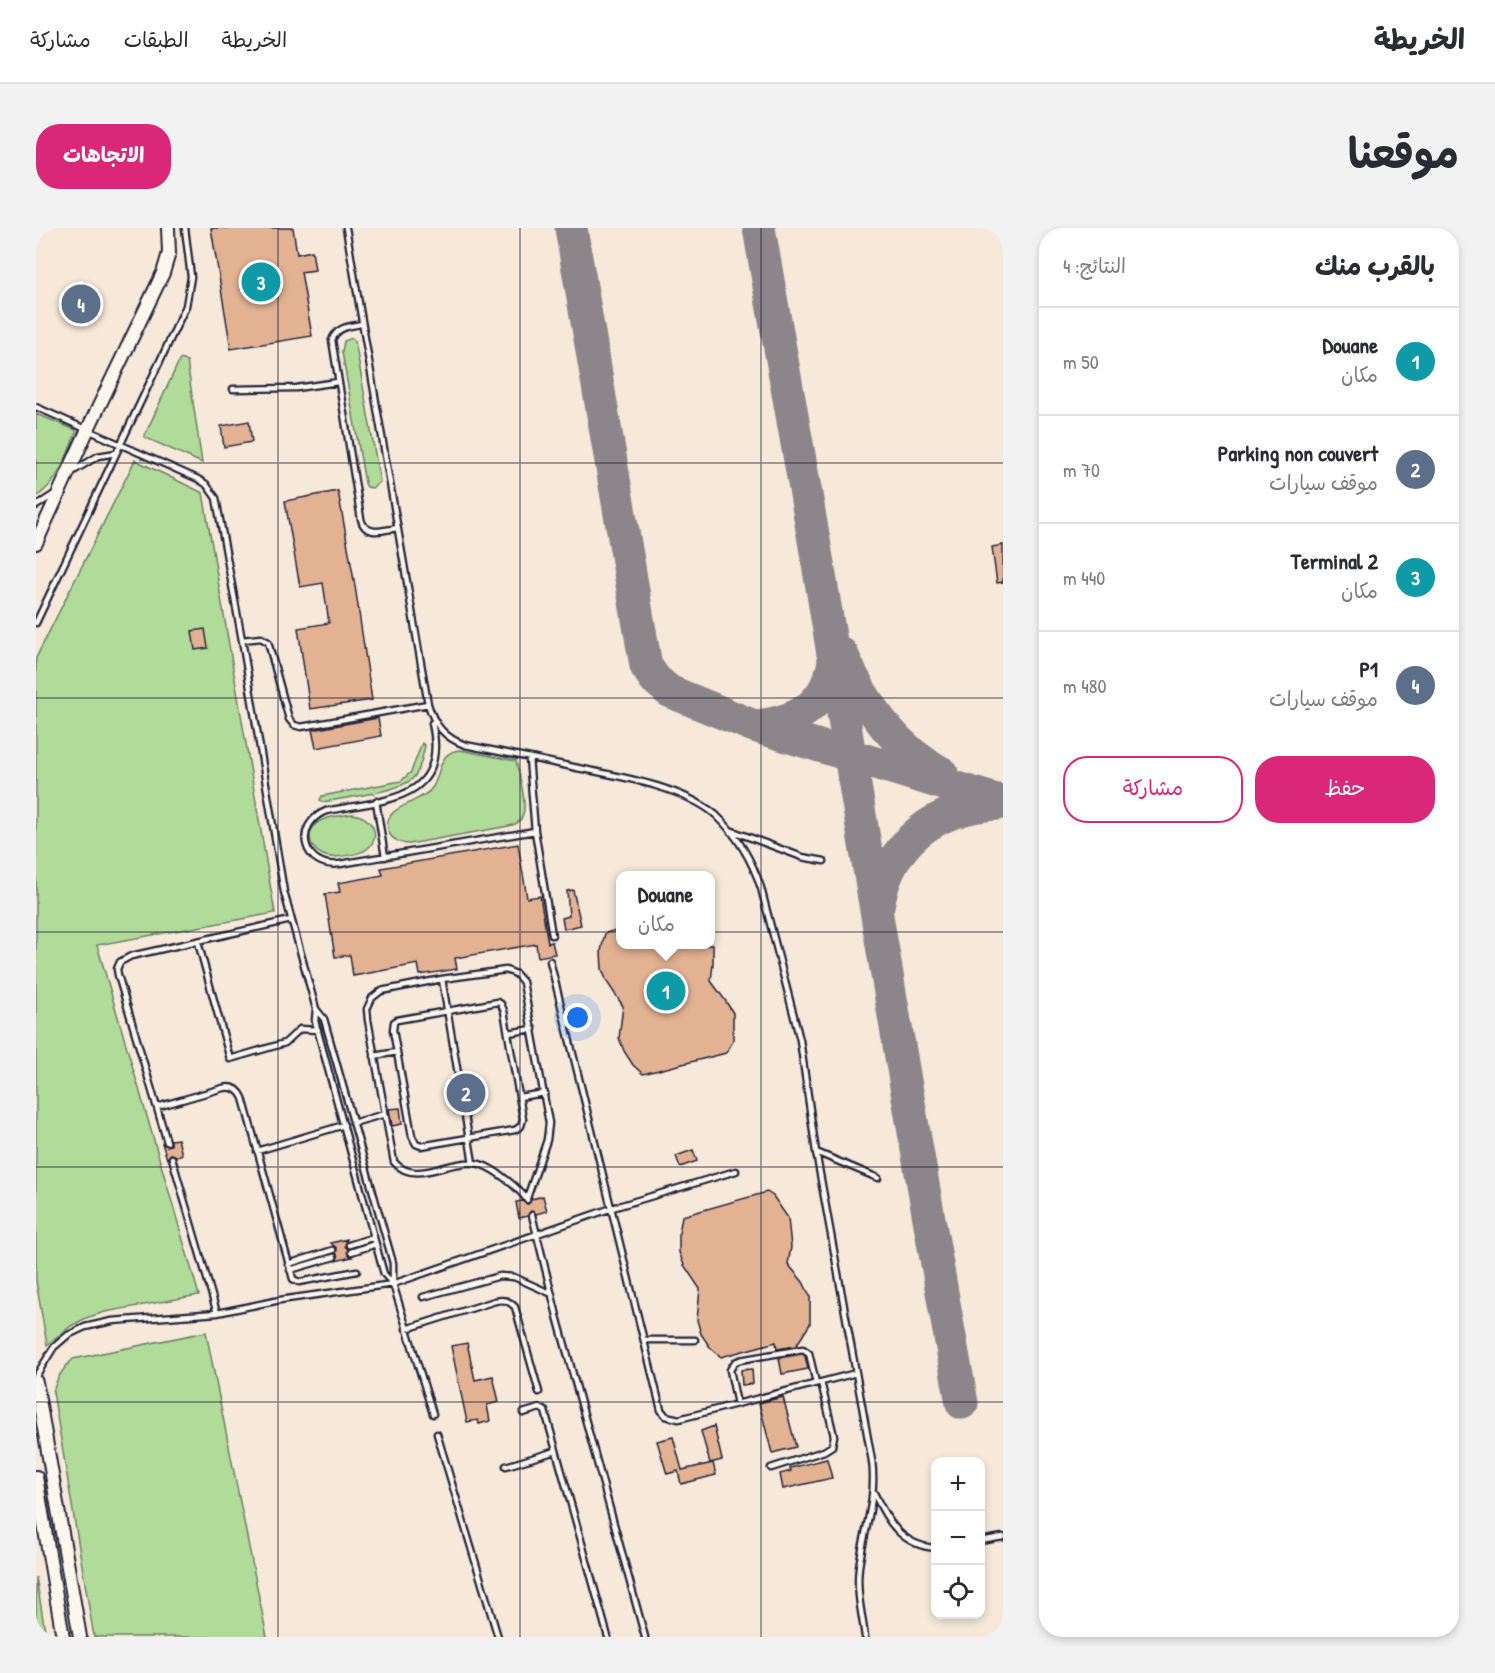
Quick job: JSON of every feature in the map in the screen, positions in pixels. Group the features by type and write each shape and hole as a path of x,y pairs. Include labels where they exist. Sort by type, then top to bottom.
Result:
{"street":[{"path":"36,543 163,273 169,253 168,228"},
{"path":"36,1382 80,1637"},
{"path":"36,1477 63,1637"}],"lane":[{"path":"36,623 186,306 191,277 184,228"},
{"path":"346,228 435,746 430,770 412,792 318,814 307,827 306,844 315,859 331,866 535,831"},
{"path":"362,324 340,329 334,334 332,340 362,524 370,531 397,528"},
{"path":"232,389 296,387 338,382"},
{"path":"36,407 198,479 212,490 218,506 284,892 316,1009 318,1030 384,1274 393,1284"},
{"path":"36,506 50,498 72,472 87,461 98,456 116,453"},
{"path":"242,640 261,638 268,642 289,719 301,727 428,704"},
{"path":"431,716 437,727 454,741 628,778 696,802 714,814 730,830 744,848 754,867 780,956 800,1040 816,1152 873,1469 874,1493 859,1570 859,1596 865,1637"},
{"path":"529,758 535,831 552,935"},
{"path":"376,801 385,857"},
{"path":"730,830 793,855 824,861"},
{"path":"167,1142 117,969 120,962 125,958 291,920"},
{"path":"198,942 230,1059 285,1043 300,1029 318,1030"},
{"path":"550,961 659,1404 666,1416 680,1419 856,1373"},
{"path":"506,970 516,974 523,982 549,1114 549,1132 527,1199 489,1168 473,1163 409,1173 400,1169 394,1162 367,1008 372,998 381,991 442,979 506,970"},
{"path":"442,979 473,1163"},
{"path":"498,1002 503,1007 508,1033 523,1119 521,1126 515,1130 469,1138 421,1146 416,1144 413,1141 408,1115 393,1030 394,1022 498,1002"},
{"path":"316,1009 324,1019 393,1263 393,1284 433,1414"},
{"path":"508,1033 533,1029"},
{"path":"375,1056 397,1052"},
{"path":"330,1073 338,1071"},
{"path":"157,1107 223,1088 236,1089 243,1098 293,1279 299,1282 357,1270"},
{"path":"519,1097 545,1093"},
{"path":"353,1123 386,1114"},
{"path":"401,1116 408,1115"},
{"path":"257,1151 344,1125"},
{"path":"816,1152 878,1178"},
{"path":"172,1158 217,1313"},
{"path":"36,1376 54,1347 68,1335 85,1327 111,1321 217,1313 280,1300 393,1284 612,1208 736,1171"},
{"path":"532,1215 645,1637"},
{"path":"349,1245 374,1238"},
{"path":"351,1252 376,1244"},
{"path":"288,1264 333,1250"},
{"path":"290,1270 334,1257"},
{"path":"423,1297 500,1276 514,1277 552,1293"},
{"path":"406,1329 502,1299 509,1301 515,1307 539,1392"},
{"path":"644,1340 694,1340"},
{"path":"737,1404 730,1370 735,1362 803,1349 809,1353 834,1436 832,1446 824,1451 771,1468"},
{"path":"523,1413 540,1408 545,1411 608,1637"},
{"path":"437,1434 498,1637"},
{"path":"506,1466 556,1451"},
{"path":"874,1493 883,1513 895,1530 908,1540 931,1548"},
{"path":"985,1540 1003,1537"}],"green space":[{"path":"352,338 355,341 380,482 372,488 367,487 365,483 342,352 344,341"},
{"path":"180,359 187,361 202,463 144,437"},
{"path":"36,414 76,430 76,433 65,460 51,484 36,497"},
{"path":"135,460 203,493 275,913 97,945 199,1295 105,1312 86,1318 71,1326 47,1345 36,1281 36,658"},
{"path":"422,743 425,746 420,767 414,777 407,782 398,787 372,794 323,802 320,800 322,796 401,781 411,772"},
{"path":"460,750 516,761 524,803 520,821 512,826 409,844 395,839 388,829 391,815 427,793 432,788 447,755"},
{"path":"352,814 364,818 373,827 374,838 367,849 356,854 328,857 313,847 310,836 319,821"},
{"path":"206,1332 267,1637 94,1637 53,1392 58,1378 73,1359"},
{"path":"36,1577 46,1637 36,1637"}],"building":[{"path":"211,228 293,228 297,254 312,251 315,270 301,272 312,336 231,349"},
{"path":"249,421 252,442 224,447 221,426"},
{"path":"338,491 372,700 310,709 298,628 329,623 323,583 300,587 285,501"},
{"path":"1003,545 1003,582 997,583 992,547"},
{"path":"205,629 208,648 195,650 192,631"},
{"path":"378,718 381,736 316,748 312,730"},
{"path":"518,844 527,898 540,896 548,943 552,942 555,954 538,957 536,944 455,958 457,969 420,975 418,964 353,976 350,955 335,957 325,894 340,892 338,883 383,875 381,868"},
{"path":"573,890 581,925 564,929 562,918 569,916 567,891"},
{"path":"616,930 616,949 713,949 711,981 733,1013 733,1041 726,1053 643,1074 633,1065 619,1038 623,1006 607,982 602,969 601,951 605,933"},
{"path":"400,1108 402,1124 392,1126 389,1109"},
{"path":"178,1139 182,1155 171,1154 167,1159 162,1143 168,1146 171,1145 171,1140"},
{"path":"693,1150 697,1161 680,1167 676,1156"},
{"path":"767,1192 773,1196 788,1218 791,1247 788,1264 803,1282 810,1296 810,1324 796,1346 777,1349 776,1342 721,1357 701,1334 697,1320 700,1289 684,1265 679,1252 682,1216"},
{"path":"543,1196 547,1211 536,1214 531,1211 528,1216 519,1218 516,1202 522,1201 528,1204 532,1199"},
{"path":"347,1239 345,1246 348,1249 348,1255 352,1257 336,1261 337,1249 331,1243"},
{"path":"467,1343 475,1380 493,1376 499,1402 487,1405 490,1421 479,1424 478,1420 467,1422 451,1346"},
{"path":"802,1354 805,1356 808,1369 782,1374 779,1358"},
{"path":"752,1369 753,1384 742,1385 741,1370"},
{"path":"783,1397 796,1447 772,1453 759,1403"},
{"path":"714,1426 722,1460 710,1463 701,1431"},
{"path":"673,1437 682,1470 713,1463 716,1475 681,1484 678,1471 667,1474 657,1441"},
{"path":"827,1459 832,1478 783,1489 780,1474 791,1471 790,1468"}],"taxiway":[{"path":"571,228 646,666 655,679 669,691 754,726 1003,802"},
{"path":"759,228 962,1403"},
{"path":"842,654 850,672 882,722 909,751 942,773"},
{"path":"755,726 797,716 807,709 824,690 834,662"},
{"path":"878,906 884,883 893,863 904,846 918,832 954,812 998,804"}],"place":[{"name":"Terminal 2","path":"261,282"},
{"name":"P1","path":"81,304"},
{"name":"Douane","path":"666,991"},
{"name":"Parking non couvert","path":"466,1093"}]}
